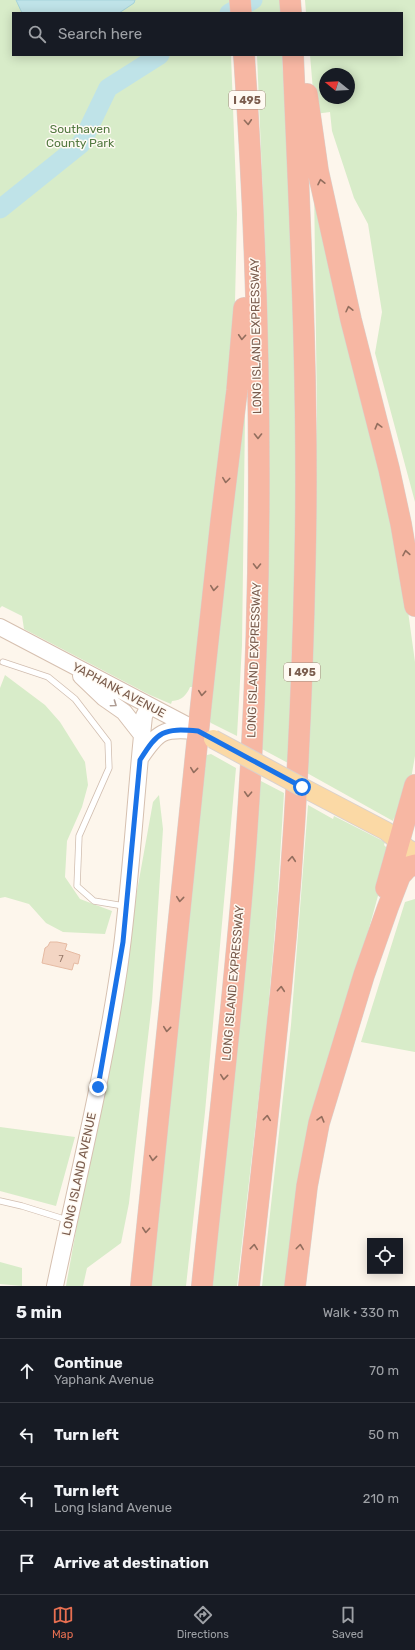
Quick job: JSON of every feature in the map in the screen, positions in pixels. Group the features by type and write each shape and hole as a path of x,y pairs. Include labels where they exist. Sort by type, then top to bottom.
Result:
{"highway":[{"path":"240,0 241,12"},
{"name":"LONG ISLAND EXPRESSWAY","path":"202,1286 234,984 246,840 253,711 258,562 258,420 256,284 250,145 244,56"},
{"name":"I 495","path":"250,1286 281,988 293,843 301,705 305,563 306,419 303,282 293,56"},
{"path":"297,56 308,96 318,171 349,312 390,469 415,606"},
{"path":"141,1286 206,735 240,357 250,145"},
{"path":"364,975 378,918 403,839 415,785"},
{"path":"294,1286 307,1186 319,1123 364,975 400,876 408,867 415,865"}],"main road":[{"name":"YAPHANK AVENUE","path":"206,735 335,805 403,839"}],"street":[{"name":"YAPHANK AVENUE","path":"0,627 206,735"},
{"path":"63,660 104,698 124,712 142,735"},
{"name":"LONG ISLAND AVENUE","path":"55,1286 108,1032 119,970 127,907 144,716 149,706"},
{"path":"140,760 154,738 159,734 180,730 206,735"}],"lane":[{"path":"2,662 48,677 75,699 108,742 109,768 79,836 77,886 94,901 127,907"},
{"path":"0,1201 22,1206 69,1221"}],"green space":[{"name":"Southaven County Park","path":"0,0 296,0 280,7 280,12 12,12 12,56 231,56 237,214 235,303 229,377 193,687 190,687 183,697 172,701 171,704 150,695 24,629 22,616 2,606 0,608"},
{"path":"305,0 415,0 415,502 375,353 382,312 368,224 354,198 332,131 330,112 315,114 310,56 403,56 403,12 306,12"},
{"path":"257,56 282,56 295,294 297,503 288,763 260,748 268,500 267,293"},
{"path":"314,182 365,396 407,604 415,662 415,756 408,796 397,817 394,818 393,821 307,773 317,415"},
{"path":"239,415 245,416 242,645 237,736 211,723 207,718"},
{"path":"5,675 45,705 60,722 85,762 88,785 82,807 67,841 65,877 80,899 112,911 105,934 63,932 46,923 29,904 5,897 0,898 0,688"},
{"path":"211,754 236,768 205,1112 186,1286 146,1286 202,760 207,755"},
{"path":"259,780 284,793 277,906 266,1034 237,1286 211,1286"},
{"path":"159,795 163,829 152,1002 129,1203 121,1243 87,1268 83,1286 66,1286 153,802"},
{"path":"308,805 333,819 334,816 385,842 384,845 387,848 384,874 360,961 289,1286 262,1286 291,1025"},
{"path":"415,899 415,1052 361,1042 405,902"},
{"path":"0,1127 75,1137 56,1206 0,1191"},
{"path":"0,1262 22,1268 22,1286 0,1284"}],"water":[{"path":"16,0 135,0 134,3 120,12 22,12"}],"building":[{"path":"50,942 67,944 65,950 80,955 78,964 74,963 72,970 42,963 45,948"}],"waterway":[{"path":"231,12 253,0"},
{"path":"0,209 81,144 108,88 158,56"}],"route":[{"path":"98,1087 123,942 140,760 149,745 159,734 166,732 180,730 198,731 302,787"}]}
